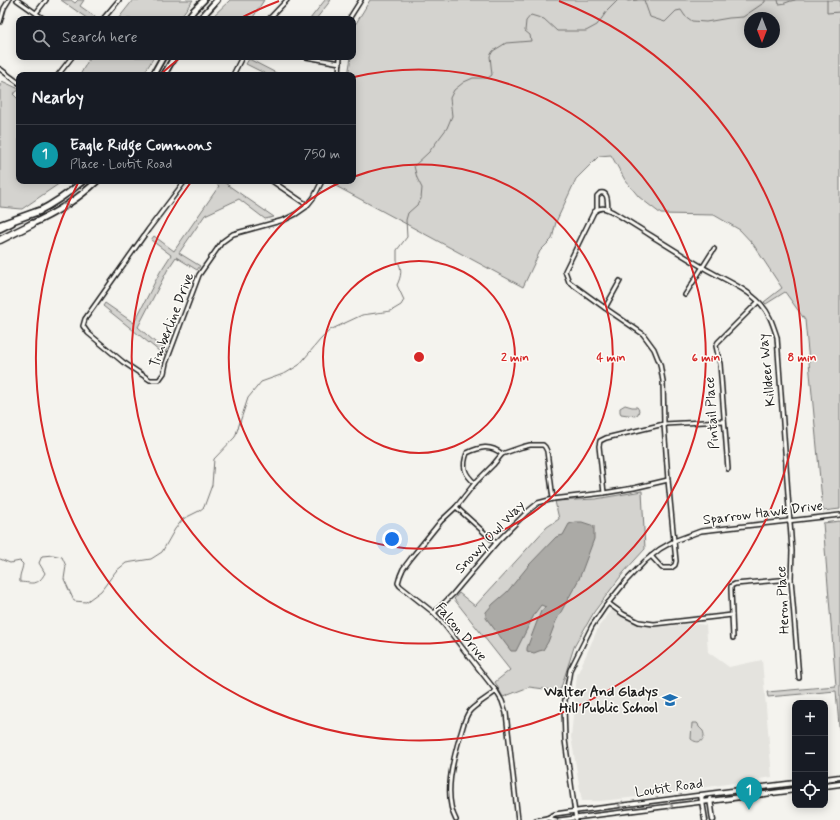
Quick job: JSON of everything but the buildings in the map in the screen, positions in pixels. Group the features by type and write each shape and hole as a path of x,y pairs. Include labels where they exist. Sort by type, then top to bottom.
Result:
{"highway":[{"path":"0,225 39,211"},
{"path":"0,239 32,224"}],"main road":[{"path":"189,16 204,0"},
{"path":"203,16 216,0"},
{"path":"155,72 161,60"},
{"path":"166,72 172,60"},
{"path":"0,229 59,200 80,184"},
{"path":"32,224 54,214 87,191 94,184"}],"street":[{"path":"0,22 4,8 9,0"},
{"path":"17,0 40,16"},
{"path":"36,13 46,0"},
{"path":"106,16 119,0"},
{"path":"272,16 287,0"},
{"path":"351,16 361,0"},
{"path":"60,72 70,60"},
{"path":"234,72 240,60"},
{"path":"323,60 340,63 339,72"},
{"path":"0,69 16,81"},
{"name":"Timberline Drive","path":"183,184 94,306 85,319 83,326 88,333 123,362 150,380 159,380 164,373 166,363 199,276 222,242 233,234 284,220 296,214 314,197 320,184"},
{"path":"276,184 307,205"},
{"path":"608,210 607,196 605,193 600,192 597,196 597,209 594,212 565,271 569,282 643,334 654,349 660,364 663,381 664,424 676,564 673,567 662,568 651,556"},
{"name":"Killdeer Way","path":"597,209 604,208 608,210 750,294 768,312 777,337 790,521"},
{"path":"684,295 714,248"},
{"path":"605,308 620,282"},
{"name":"Pintail Place","path":"728,469 720,364 716,346 718,342 758,302"},
{"path":"604,493 599,446 600,441 606,438 664,424 724,421"},
{"name":"Falcon Drive","path":"518,820 506,714 502,701 496,691 443,623 434,613 400,586 398,584 398,580 403,569 412,557 475,483 502,454 530,445 543,445 547,451 553,498"},
{"path":"475,483 470,479 464,467 464,461 467,453 476,449 486,448 495,449 502,454"},
{"name":"Snowy Owl Way","path":"434,613 453,594 496,543 538,503 553,498 604,493 668,480"},
{"path":"456,507 496,543"},
{"name":"Sparrow Hawk Drive","path":"576,819 565,740 564,706 570,670 598,616 631,576 645,561 663,547 674,541 701,531 840,515"},
{"name":"Heron Place","path":"790,521 792,551 791,579 799,678"},
{"path":"733,638 731,586 735,584 791,579"},
{"path":"608,604 639,622 654,624 732,615"},
{"path":"456,820 449,801 453,758 466,718 470,711 496,691"},
{"path":"828,779 840,777"},
{"name":"Loutit Road","path":"536,820 546,818 554,814 574,811 792,783"},
{"path":"828,786 840,784"},
{"name":"Loutit Road","path":"559,820 792,790"},
{"path":"710,794 713,820"},
{"path":"701,795 705,820"},
{"name":"Loutit Road","path":"546,818 556,820"}],"shaded area":[{"path":"61,0 71,0 75,3 78,0 84,0 80,6 94,16 84,16"},
{"path":"133,0 193,0 181,16 120,16"},
{"path":"230,0 264,0 254,16 213,16"},
{"path":"325,0 331,0 318,16 312,16"},
{"path":"370,0 840,0 840,509 823,511 805,320 785,292 766,304 764,302 782,288 753,244 740,230 714,215 661,214 639,197 625,180 611,155 599,156 576,179 556,222 552,239 540,251 523,287 334,185 356,184 356,72 348,72 350,60 356,60 356,23"},
{"path":"88,60 152,60 145,72 82,72"},
{"path":"248,60 251,60 274,72 262,72 246,64"},
{"path":"2,81 16,88 16,92 13,94 16,97 16,184 59,184 22,209 0,207 0,86"},
{"path":"217,184 226,184 274,217 265,219 239,199 205,215 179,253 200,266 197,270 176,257 168,269 138,327 156,343 167,349 164,355 103,306 105,303 134,323 160,272 171,255 151,240 154,236 174,251 219,186"},
{"path":"625,405 637,407 639,410 638,414 635,416 621,414 620,408"},
{"path":"642,491 645,549 624,572 594,612 574,647 560,691 529,687 503,697 495,682 510,670 454,599 459,593 475,606 547,527 559,519 555,501 596,499"},
{"path":"840,521 840,737 836,691 768,697 767,692 836,686 823,523"},
{"path":"582,522 594,526 594,539 579,579 556,621 548,642 543,650 534,653 527,651 541,611 546,607 541,605 535,613 516,651 511,651 486,618 486,612 507,592 529,565 556,537 563,535 569,524"},
{"name":"Walter And Gladys Hill Public School","path":"612,610 655,627 698,624 706,625 708,652 729,667 762,660 772,777 656,795 601,801 582,801 571,737 577,675 599,626"},
{"path":"692,723 697,723 703,731 703,740 699,742 691,739"}],"waterway":[{"path":"0,559 10,563 20,561 23,564 20,582 35,583 40,580 45,573 39,563 42,556 53,555 62,557 66,566 64,579 74,601 86,602 101,591 116,571 126,563 151,559 162,552 175,529 183,519 204,507 212,485 214,459 235,437 248,398 261,382 286,373 299,365 330,330 362,315 391,311 401,305 404,300 397,285 401,273 397,261 397,250 407,237 406,220 408,213 421,199 422,188 417,178 414,166 429,152 447,128 452,116 450,98 454,90 464,82 473,78 488,78 492,75 490,56 493,51 506,43 531,41 530,35 525,31 526,21 531,15 544,19 557,31 586,31 597,25 607,11 618,0"},
{"path":"626,0 637,0"},
{"path":"644,0 650,17 665,22 676,11 681,10 685,16 692,21 706,22 743,17 765,2 765,0"},
{"path":"778,0 779,4 795,0"},
{"path":"827,0 827,13 840,12"}],"place":[{"name":"Walter And Gladys Hill Public School","path":"670,700"},
{"name":"Eagle Ridge Commons","path":"749,810"}]}
